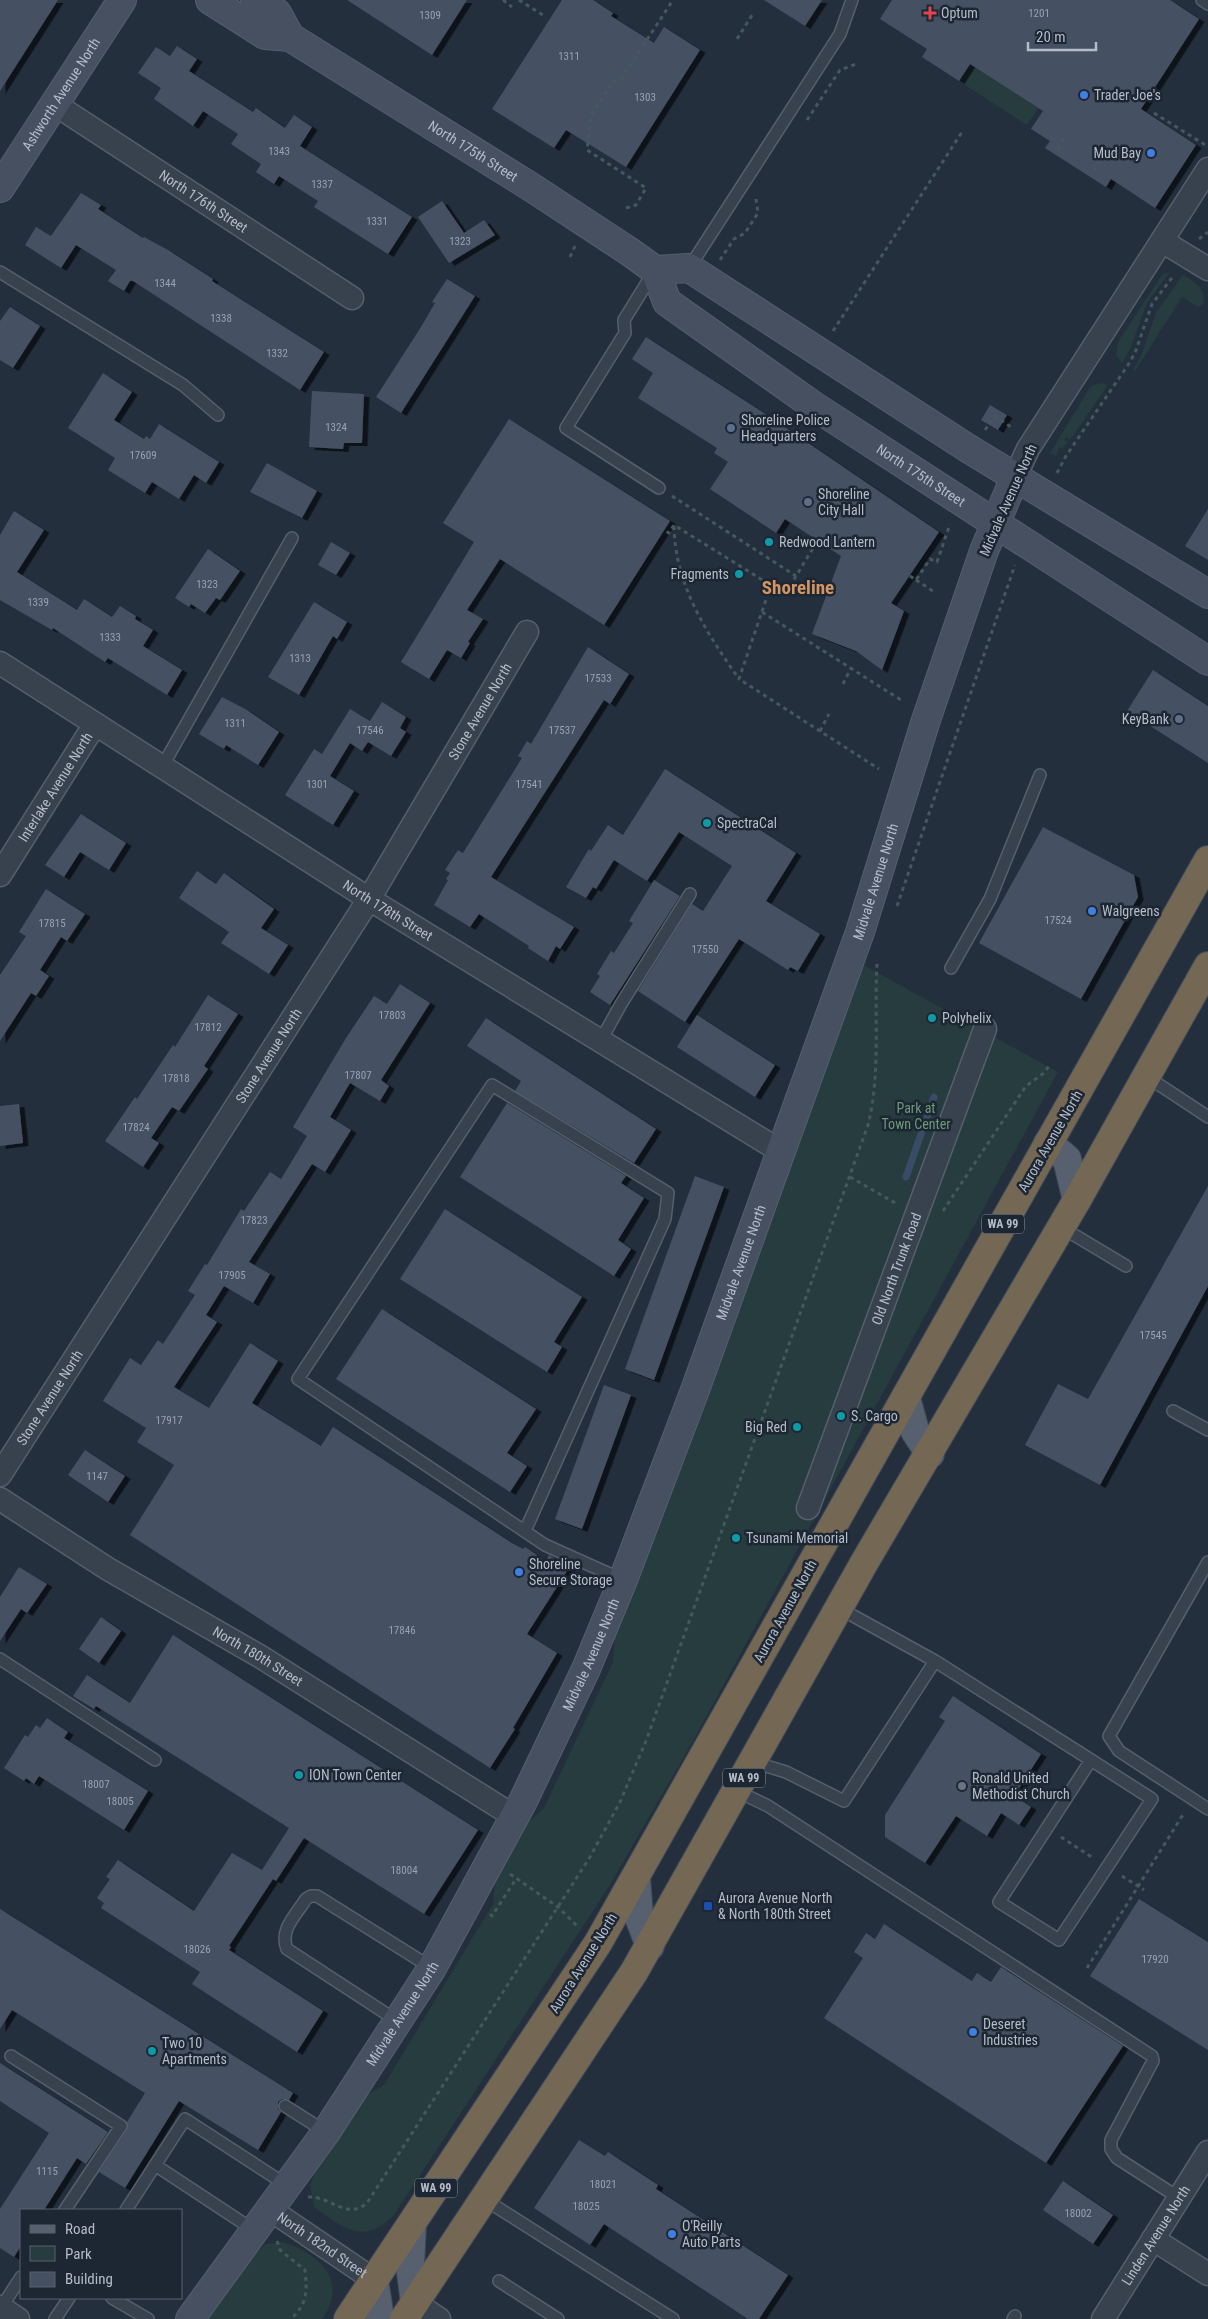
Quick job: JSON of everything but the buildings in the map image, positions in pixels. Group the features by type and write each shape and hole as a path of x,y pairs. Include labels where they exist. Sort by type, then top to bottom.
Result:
{"highway":[{"name":"Aurora Avenue North","path":"348,2319 598,1943 1208,860"},
{"name":"WA 99","path":"409,2311 611,2010 650,1946 839,1608 923,1461 930,1454 1077,1200 1208,966"}],"main road":[{"path":"1048,1144 1067,1159 1077,1200"},
{"path":"906,1398 915,1431 930,1454"},
{"path":"636,1878 639,1917 650,1946"},
{"path":"409,2311 412,2224"},
{"path":"374,2280 380,2319"}],"street":[{"name":"Ashworth Avenue North","path":"0,188 56,105 122,0"},
{"name":"North 175th Street","path":"210,0 265,35 290,37 531,187 655,270 667,302 814,406 1208,661"},
{"name":"North 175th Street","path":"255,0 277,13 290,37"},
{"name":"North 176th Street","path":"56,105 352,298"},
{"name":"Midvale Avenue North","path":"190,2319 266,2236 271,2210 298,2192 326,2132 399,2022 432,1968 515,1817 586,1669 623,1580 694,1390 860,932 926,720 995,524 1028,449 1208,169"},
{"path":"1162,241 1208,269"},
{"path":"655,270 689,268 1015,476 1208,594"},
{"name":"Stone Avenue North","path":"0,1475 369,899 528,632"},
{"name":"North 178th Street","path":"0,663 369,899 780,1152"},
{"name":"Interlake Avenue North","path":"0,874 95,724"},
{"name":"Old North Trunk Road","path":"808,1508 985,1029"},
{"name":"North 180th Street","path":"0,1499 108,1569 261,1657 515,1817"},
{"name":"Linden Avenue North","path":"1103,2319 1208,2152"},
{"name":"North 182nd Street","path":"271,2210 374,2280"},
{"path":"1153,2239 1208,2274"},
{"path":"409,2311 439,2319"}],"lane":[{"path":"689,268 840,34 852,0"},
{"path":"1202,0 1208,4"},
{"path":"655,270 624,320 625,332 566,428 659,488"},
{"path":"0,272 183,385 218,415"},
{"path":"162,767 292,538"},
{"path":"951,968 990,899 1040,775"},
{"path":"600,1042 621,1004 690,894"},
{"path":"1146,1076 1208,1117"},
{"path":"525,1531 665,1219 668,1193 492,1085 298,1379 544,1544 623,1580"},
{"path":"1061,1227 1126,1266"},
{"path":"1173,1411 1208,1430"},
{"path":"1208,1562 1109,1736 1119,1751 1208,1809"},
{"path":"839,1608 935,1661 1091,1760 1152,1799 1059,1940 999,1902 1091,1760"},
{"path":"0,1658 155,1760"},
{"path":"753,1762 786,1772 844,1801 935,1661"},
{"path":"737,1791 775,1811 1152,2056 1153,2060 1111,2140 1111,2150 1116,2158 1179,2198"},
{"path":"399,2022 287,1948 283,1939 285,1932 306,1899 311,1896 317,1896 432,1968"},
{"path":"11,2056 121,2126 66,2209"},
{"path":"285,2106 326,2132"},
{"path":"127,2209 184,2120 298,2192"},
{"path":"155,2165 266,2236"},
{"path":"484,2199 673,2319"},
{"path":"7,2311 20,2279"},
{"path":"499,2281 558,2319"},
{"path":"55,2319 68,2299"},
{"path":"114,2299 148,2319"}],"path":[{"path":"502,0 512,7"},
{"path":"519,0 546,17"},
{"path":"626,208 636,205 646,188 587,150 591,115 614,81 620,80 673,0"},
{"path":"737,39 754,12"},
{"path":"803,127 840,70 856,64"},
{"path":"1154,113 1206,146"},
{"path":"830,336 962,132"},
{"path":"1058,149 1065,137"},
{"path":"1094,172 1101,160"},
{"path":"717,265 734,239 745,233 758,213 755,200 760,192"},
{"path":"1056,477 1066,456 1128,365 1135,353 1152,304 1175,274"},
{"path":"983,433 995,416 1011,426"},
{"path":"659,488 796,576"},
{"path":"916,580 930,559 937,562 952,521"},
{"path":"674,525 785,594 815,545"},
{"path":"660,527 669,533 674,525"},
{"path":"674,525 676,554 686,588 712,641 739,679 879,769"},
{"path":"894,913 1011,583 1014,568"},
{"path":"910,576 936,594"},
{"path":"739,679 771,586"},
{"path":"762,612 901,700"},
{"path":"843,684 851,668"},
{"path":"820,731 829,714"},
{"path":"298,2192 318,2196 333,2205 350,2210 360,2208 367,2203 590,1857 620,1802 646,1741 868,1125 874,1100 874,1009 879,956"},
{"path":"850,1177 917,1215 934,1217 946,1209 1026,1086 1044,1073 1049,1066"},
{"path":"1087,1968 1185,1810"},
{"path":"1046,1827 1144,1890"},
{"path":"502,1869 558,1907 577,1926"},
{"path":"266,2236 304,2270 308,2292 298,2312 291,2319"}],"green space":[{"path":"970,64 1038,108 1027,125 959,81"},
{"path":"1170,272 1147,303 1130,349 1122,363 1116,355 1118,342 1162,275"},
{"path":"1183,275 1199,286 1204,298 1203,304 1198,307 1182,297 1135,371 1133,370 1141,356 1156,313"},
{"path":"1101,383 1108,385 1070,440 1066,437 1064,440 1068,442 1062,449 1059,447 1056,456 1050,453 1089,389"},
{"name":"Park at Town Center","path":"860,963 1058,1072 693,1741 608,1888 394,2215 373,2230 363,2232 344,2227 314,2207 310,2185 318,2165 366,2095 384,2085 493,1904 495,1881 522,1828 544,1808 613,1662 615,1632"},
{"path":"283,2242 308,2254 319,2262 326,2271 331,2281 332,2293 330,2305 322,2319 207,2319 257,2252 266,2244"}],"waterway":[{"path":"906,1177 934,1097"}],"place":[{"name":"Optum","path":"930,13"},
{"name":"Trader Joe's","path":"1084,95"},
{"name":"Mud Bay","path":"1151,153"},
{"name":"Shoreline Police Headquarters","path":"731,428"},
{"name":"Shoreline City Hall","path":"808,502"},
{"name":"Redwood Lantern","path":"769,542"},
{"name":"Fragments","path":"739,574"},
{"name":"KeyBank","path":"1179,719"},
{"name":"SpectraCal","path":"707,823"},
{"name":"Walgreens","path":"1092,911"},
{"name":"Polyhelix","path":"932,1018"},
{"name":"S. Cargo","path":"841,1416"},
{"name":"Big Red","path":"797,1427"},
{"name":"Tsunami Memorial","path":"736,1538"},
{"name":"Shoreline Secure Storage","path":"519,1572"},
{"name":"ION Town Center","path":"299,1775"},
{"name":"Ronald United Methodist Church","path":"962,1786"},
{"name":"Aurora Avenue North & North 180th Street","path":"708,1906"},
{"name":"Deseret Industries","path":"973,2032"},
{"name":"Two 10 Apartments","path":"152,2051"},
{"name":"O'Reilly Auto Parts","path":"672,2234"}],"district":[{"name":"Shoreline","path":"798,587"}]}
